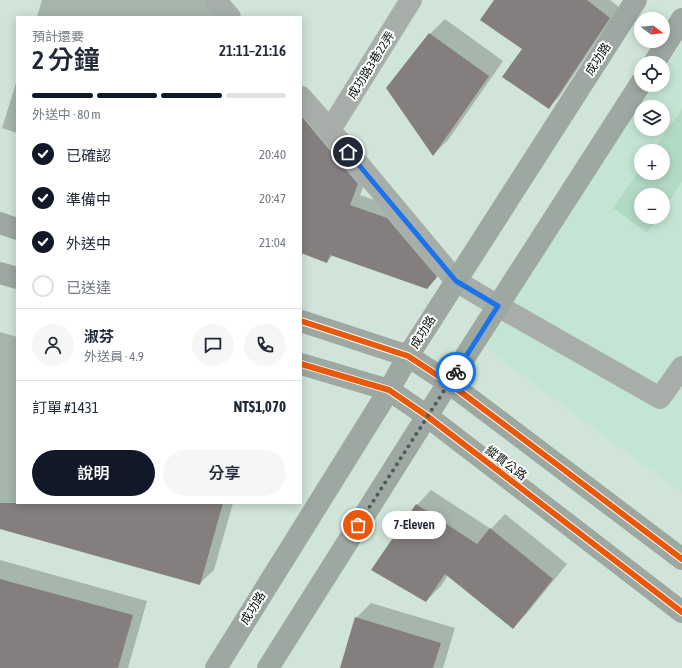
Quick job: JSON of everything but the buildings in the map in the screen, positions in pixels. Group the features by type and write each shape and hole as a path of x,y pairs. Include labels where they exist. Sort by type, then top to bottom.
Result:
{"main road":[{"name":"成功路","path":"216,668 389,390 408,356 636,0"},
{"path":"658,56 682,19"},
{"path":"268,668 427,416 635,92"},
{"path":"0,223 16,229"},
{"path":"0,273 16,278"},
{"path":"302,321 408,356 449,383 682,559"},
{"name":"縱貫公路","path":"302,364 389,390 427,416 682,612"}],"street":[{"path":"215,0 229,16"},
{"name":"成功路3巷22弄","path":"330,130 411,0"},
{"path":"302,98 456,281 660,398 682,367"}],"shaded area":[{"path":"682,43 682,493 480,344 506,302 634,113 634,136 670,136 670,100 643,100 648,92 670,92 670,61"},
{"path":"682,109 682,182 670,200 670,188 634,188 634,223 613,208 634,178 634,180 670,180 670,144 658,144 663,136 670,136 670,126"},
{"path":"635,224 653,224 647,233"}],"cycle path":[{"path":"302,321 408,356 449,383 682,559"},
{"path":"302,364 389,390 427,416 682,612"}],"way so far":[{"path":"358,525 456,372"}],"place":[{"name":"7-Eleven","path":"358,525"}],"route":[{"path":"348,152 456,281 498,306 456,372"}]}
